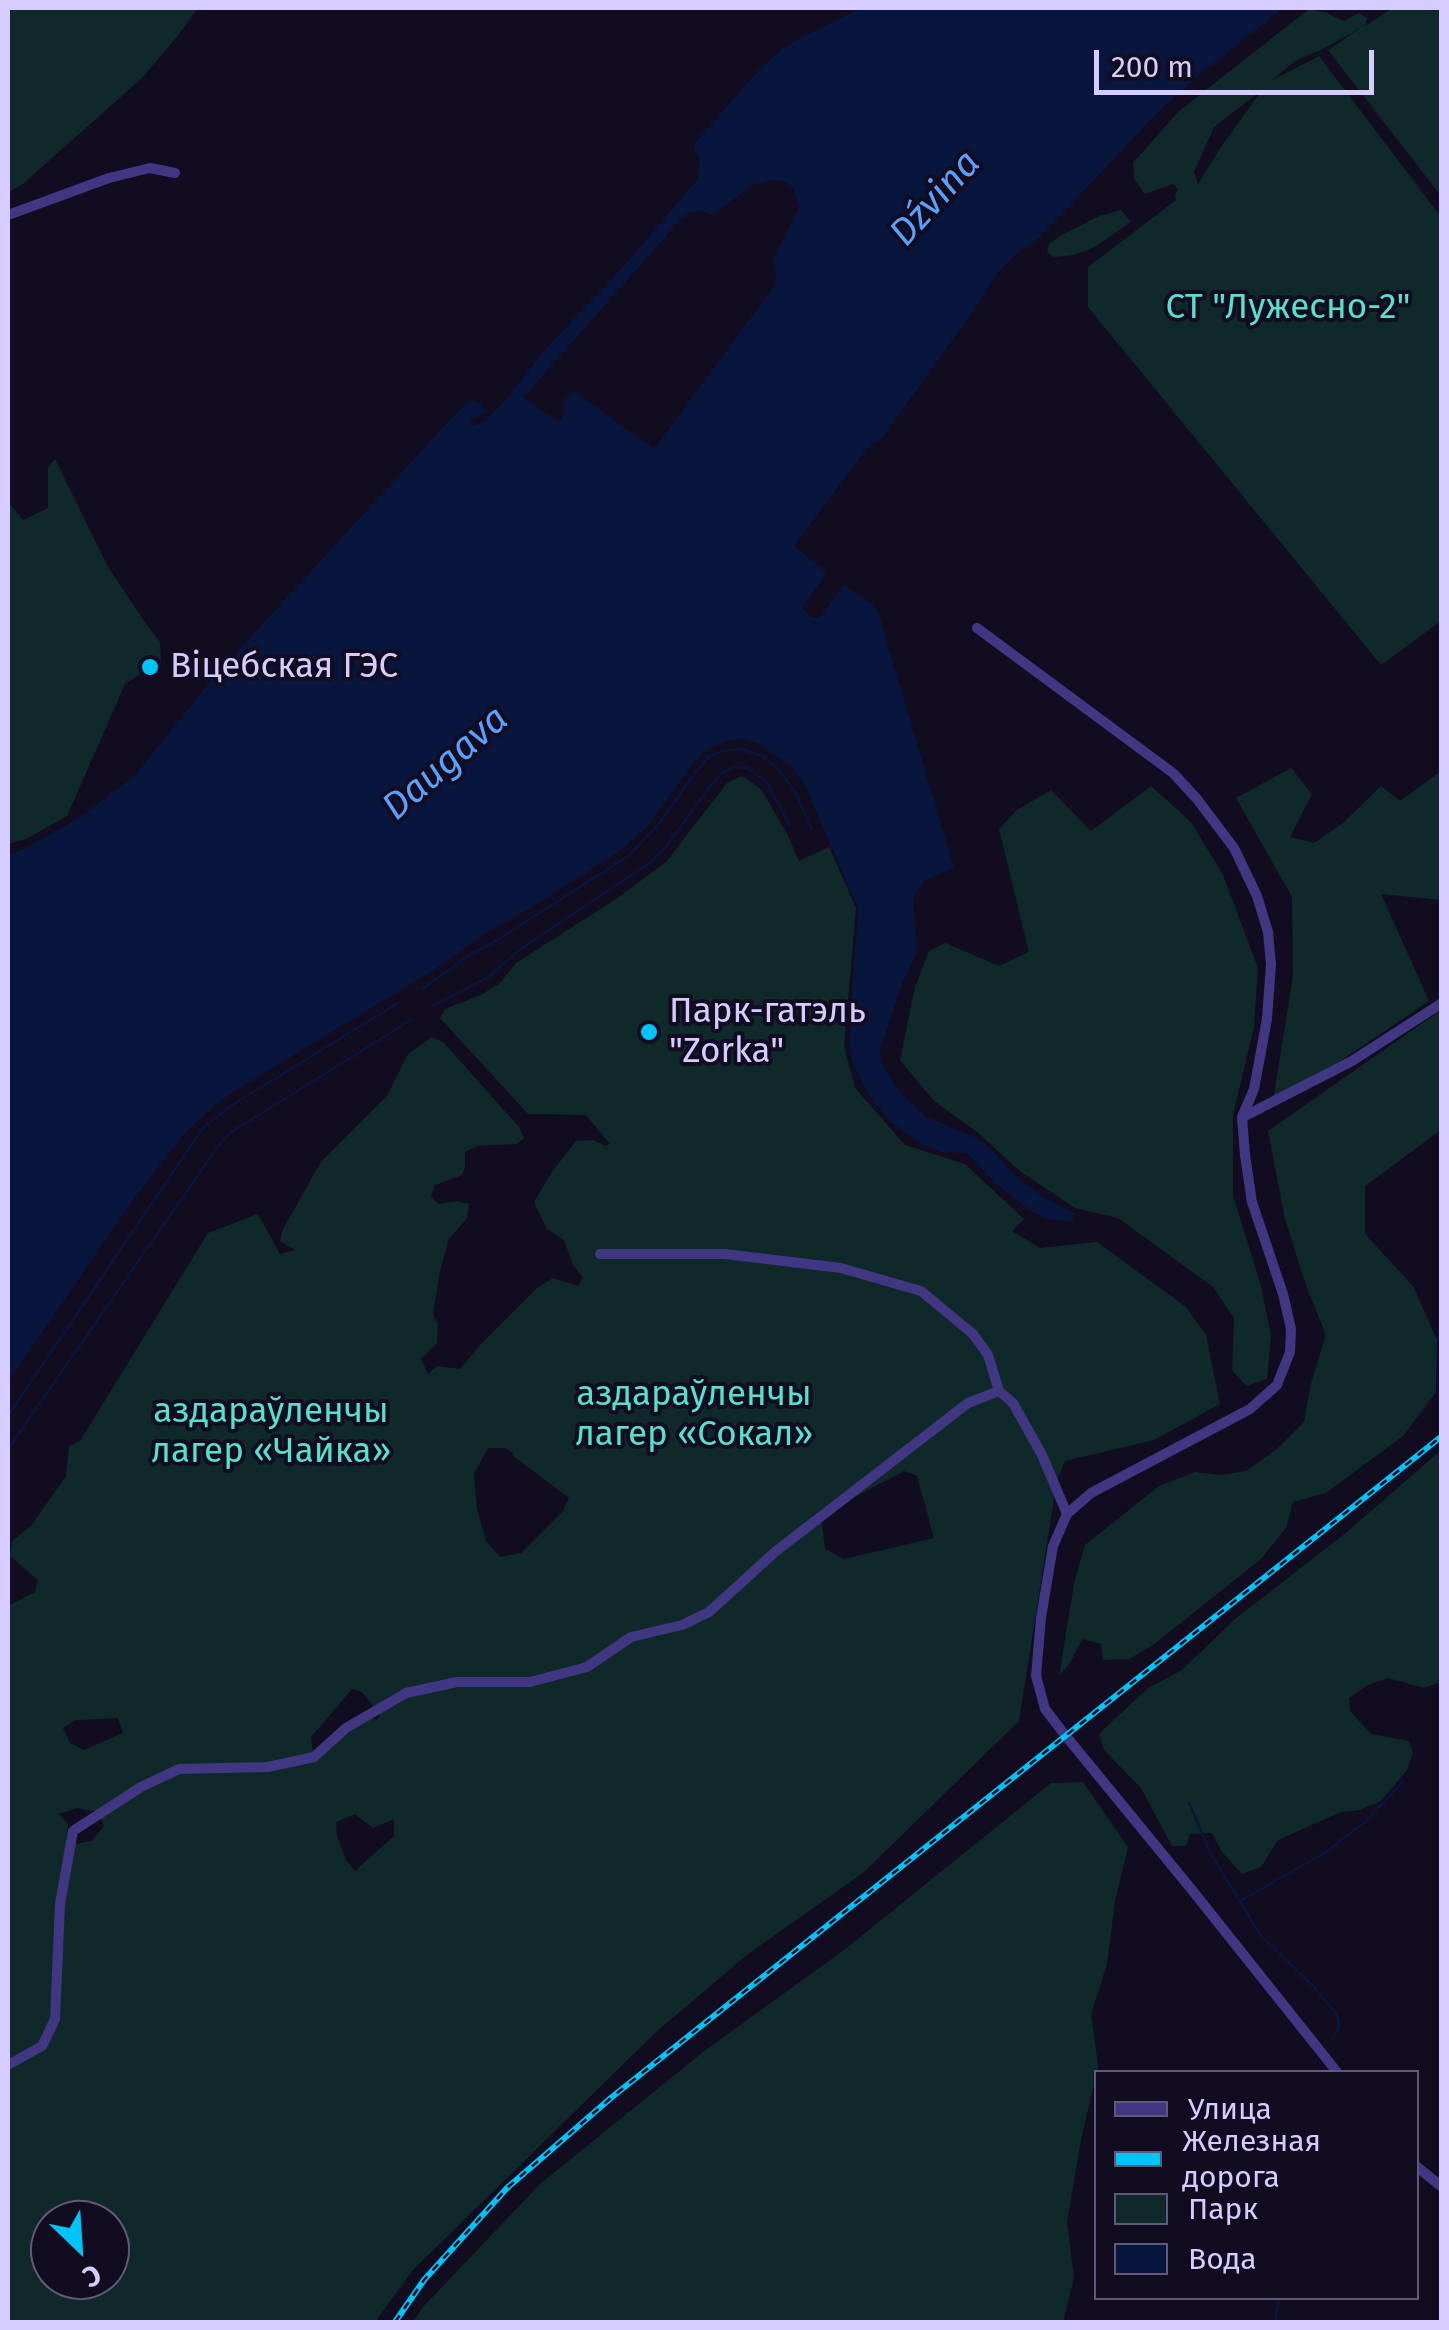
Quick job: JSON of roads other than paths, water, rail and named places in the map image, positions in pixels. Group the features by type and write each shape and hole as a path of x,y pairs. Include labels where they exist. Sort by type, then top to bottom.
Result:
{"street":[{"path":"8,215 109,178 150,168 175,173"},
{"path":"977,628 1173,773 1234,848 1268,932 1271,964 1266,1019 1254,1089 1242,1117 1252,1202 1283,1294 1291,1329 1290,1352 1277,1385 1250,1409 1092,1493 1067,1514 1053,1546 1036,1676 1045,1709 1335,2070"},
{"path":"1242,1117 1352,1061 1442,1004"},
{"path":"600,1254 744,1256 841,1268 921,1291 973,1334 988,1355 999,1391 1012,1403 1042,1455 1067,1514"},
{"path":"8,2065 42,2046 56,2020 60,1904 74,1831 141,1787 180,1769 268,1767 314,1757 346,1728 406,1693 458,1682 530,1682 587,1667 630,1637 682,1624 709,1612 775,1552 968,1403 999,1391"},
{"path":"1419,2168 1442,2187"}],"water":[{"path":"862,8 1283,8 1159,111 1040,237 998,272 882,438 870,445 794,546 827,573 802,608 812,618 822,614 844,585 878,612 954,868 925,880 913,896 917,952 884,1038 881,1062 901,1094 926,1117 977,1138 1017,1178 1075,1213 1073,1222 1048,1219 1031,1211 995,1183 966,1153 941,1152 925,1146 892,1123 871,1098 854,1066 849,1042 858,908 804,783 793,768 759,744 730,740 708,749 694,762 647,827 618,852 214,1106 184,1134 135,1197 8,1382 8,855 81,817 134,776 215,676 458,411 473,400 482,404 486,412 469,421 474,426 504,402 543,352 697,180 700,161 695,143 758,71 802,37","holes":["783,181 793,187 799,208 773,260 775,285 654,449 575,392 564,400 559,422 523,398 681,219 690,212 712,215 753,185"]}],"waterway":[{"path":"422,989 628,856 656,828 708,757 722,751 742,749 762,756 779,770 794,790 812,828"},
{"path":"433,1006 490,976 528,944 651,862 722,773 735,767 747,768 765,780 790,825"},
{"path":"8,1416 202,1129 229,1107 398,1003"},
{"path":"8,1449 221,1142 411,1020"},
{"path":"1240,1901 1326,1852 1366,1821 1403,1782"},
{"path":"1189,1803 1211,1854 1261,1936 1337,2015 1339,2027 1332,2040"},
{"path":"1275,2322 1279,2300"}],"railway":[{"path":"395,2322 424,2280 507,2188 612,2097 1442,1436"}],"place":[{"name":"Віцебская ГЭС","path":"150,667"},
{"name":"Парк-гатэль \"Zorka\"","path":"649,1032"}],"water label":[{"name":"Dźvina","path":"936,199"},
{"name":"Daugava","path":"446,764"}],"park label":[{"name":"СТ \"Лужесно-2\"","path":"1288,308"},
{"name":"аздараўленчы лагер «Сокал»","path":"694,1415"},
{"name":"аздараўленчы лагер «Чайка»","path":"271,1432"}]}
